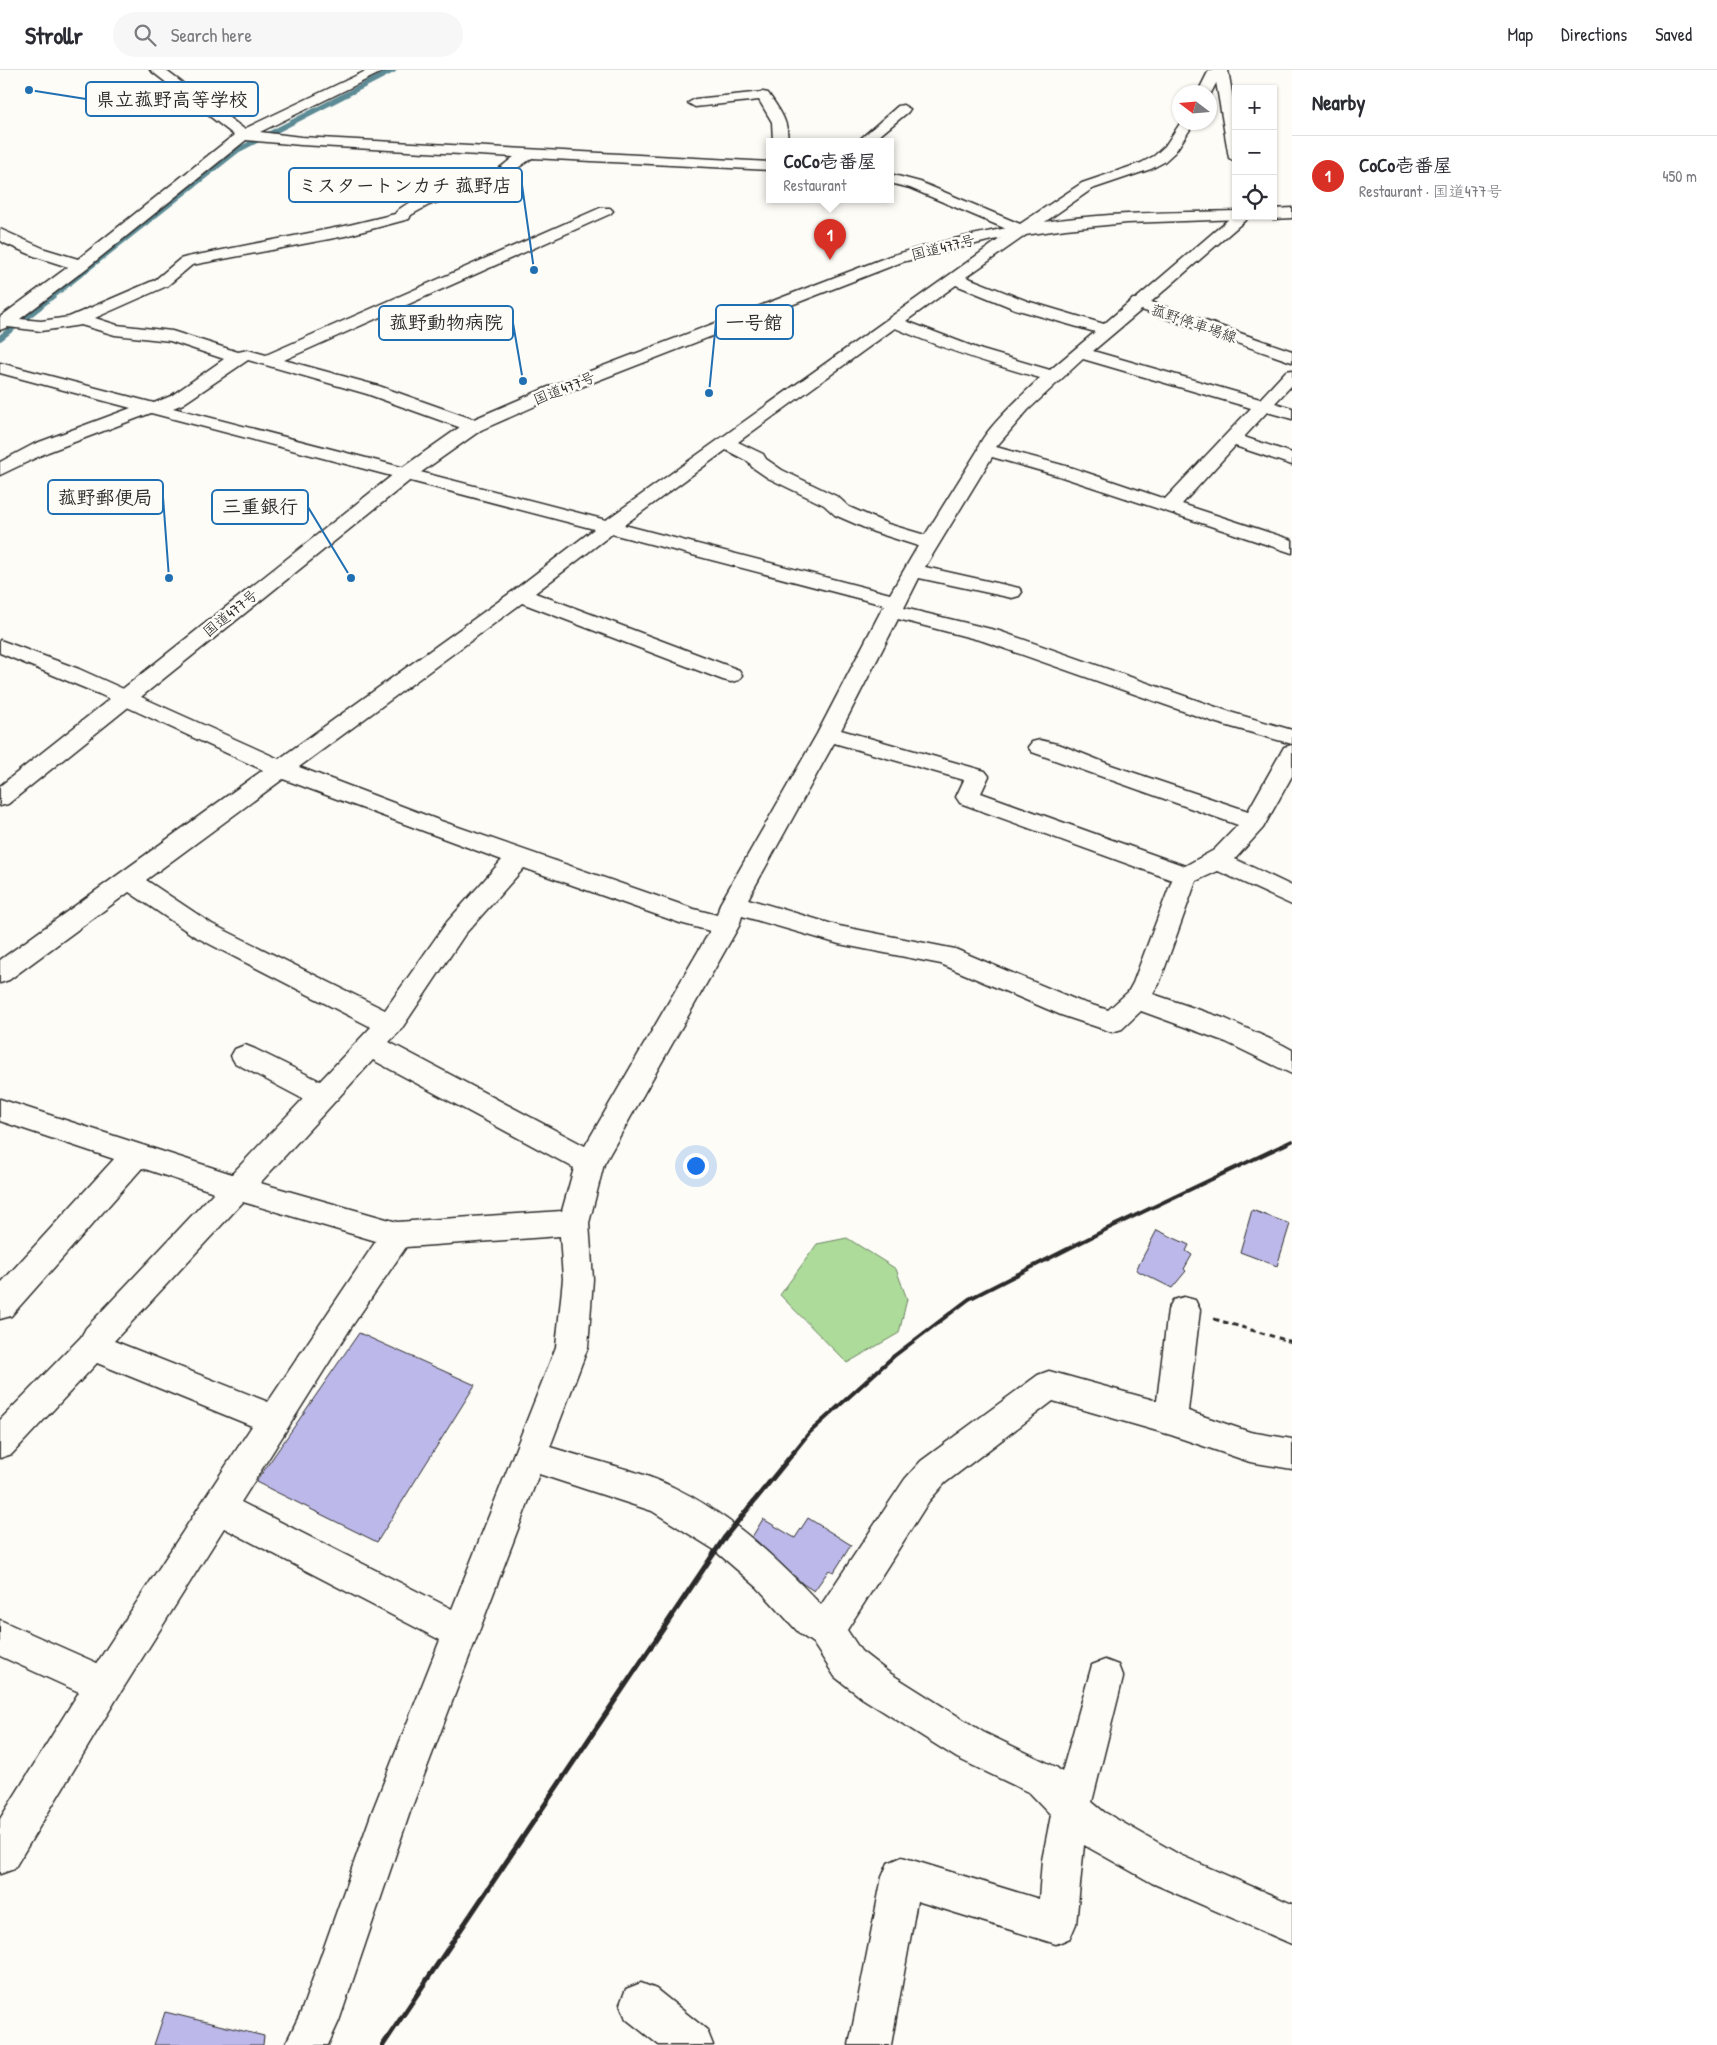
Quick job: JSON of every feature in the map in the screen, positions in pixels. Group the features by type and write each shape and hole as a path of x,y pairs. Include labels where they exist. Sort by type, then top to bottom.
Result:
{"main road":[{"path":"157,70 253,137 766,166"},
{"path":"5,324 253,137 379,70"},
{"path":"1208,85 1216,70"},
{"path":"1221,70 1232,135"},
{"path":"695,103 763,96 779,118 782,133 781,138"},
{"path":"869,138 903,109"},
{"path":"0,973 520,595 725,443 1061,202 1087,186 1146,166 1159,159 1170,149 1183,130"},
{"path":"5,324 53,326 80,319 161,283 186,262 344,231 404,216 403,213 416,204 493,179 529,153"},
{"path":"894,179 915,185 1022,230"},
{"path":"268,360 605,211"},
{"path":"1277,214 1292,214"},
{"name":"国道477号","path":"0,798 406,474 474,426 552,392 896,259 966,240 1022,230 1092,221 1232,216"},
{"name":"菰野停車場線","path":"1139,303 1237,220"},
{"path":"0,234 16,243 62,261 81,265"},
{"path":"0,251 16,243"},
{"path":"956,278 1022,305 1108,330"},
{"path":"314,2037 391,1812 572,1347 578,1279 574,1223 590,1163 730,915 828,734 913,570 987,450 987,445 1002,426 1054,377 1139,303"},
{"name":"菰野停車場線","path":"1139,303 1292,358"},
{"path":"80,319 115,330 172,336 237,358"},
{"path":"895,322 942,343 947,341 976,354 1054,377"},
{"path":"1082,353 1292,414"},
{"path":"0,469 41,448 177,400 237,358 248,355 388,395 474,426"},
{"path":"0,368 611,526 991,636 1225,718 1292,737"},
{"path":"1170,506 1262,405 1292,375"},
{"path":"1231,439 1292,458"},
{"path":"725,443 756,458 759,463 775,474 831,501 842,511 881,528 930,543"},
{"path":"987,450 1066,472 1292,547"},
{"path":"913,570 1012,592"},
{"path":"520,595 731,675"},
{"path":"0,646 124,698 280,768 689,917 730,915 946,956 1112,1022 1137,999 1146,984 1186,876 1218,861 1254,822 1277,783 1292,752"},
{"path":"828,734 977,776 968,797 1186,876"},
{"path":"1040,747 1254,822"},
{"path":"0,1442 92,1347 97,1338 390,1024 456,928 520,856"},
{"path":"1218,861 1292,896"},
{"path":"127,879 203,930 245,953 390,1024"},
{"path":"1137,999 1226,1029 1275,1052 1292,1063"},
{"path":"367,1048 383,1051 590,1163"},
{"path":"245,1056 312,1090 320,1097"},
{"path":"5,1117 397,1235 574,1223"},
{"path":"0,1306 136,1155"},
{"path":"0,1855 104,1685 341,1316 397,1235"},
{"path":"1171,1420 1184,1310"},
{"path":"92,1347 274,1420"},
{"path":"826,1630 917,1490 933,1472 1049,1385 1171,1420 1250,1448 1292,1454"},
{"path":"530,1456 661,1498 688,1513 725,1537 769,1576 813,1622 826,1630 848,1664 875,1685 970,1745 1043,1780 1090,1826 1166,1869 1292,1924"},
{"path":"219,1508 461,1632"},
{"path":"0,1638 104,1685"},
{"path":"870,2045 902,1877 1056,1924 1062,1860 1072,1807 1105,1678"},
{"path":"642,2004 692,2045"}],"path":[{"path":"1184,1310 1292,1342"}],"green space":[{"path":"847,1238 896,1269 907,1299 899,1333 847,1363 780,1295 817,1244"}],"building":[{"path":"1252,1210 1290,1224 1277,1266 1240,1252"},
{"path":"1157,1230 1189,1245 1186,1251 1192,1255 1184,1269 1186,1271 1172,1288 1136,1270"},
{"path":"359,1333 475,1385 377,1542 256,1482"},
{"path":"808,1518 851,1545 834,1572 829,1570 814,1591 803,1584 752,1537 763,1519 795,1538"},
{"path":"165,2012 264,2036 263,2045 154,2045"}],"waterway":[{"path":"38,308 238,150 394,70"},
{"path":"0,338 39,307"}],"railway":[{"path":"793,1453 809,1433 894,1356 969,1299 1109,1228 1292,1141"},
{"path":"383,2045 725,1537 794,1452"}],"place":[{"name":"県立菰野高等学校","path":"29,90"},
{"name":"CoCo壱番屋","path":"830,260"},
{"name":"ミスタートンカチ 菰野店","path":"534,270"},
{"name":"菰野動物病院","path":"523,381"},
{"name":"一号館","path":"709,393"},
{"name":"菰野郵便局","path":"169,578"},
{"name":"三重銀行","path":"351,578"}]}
